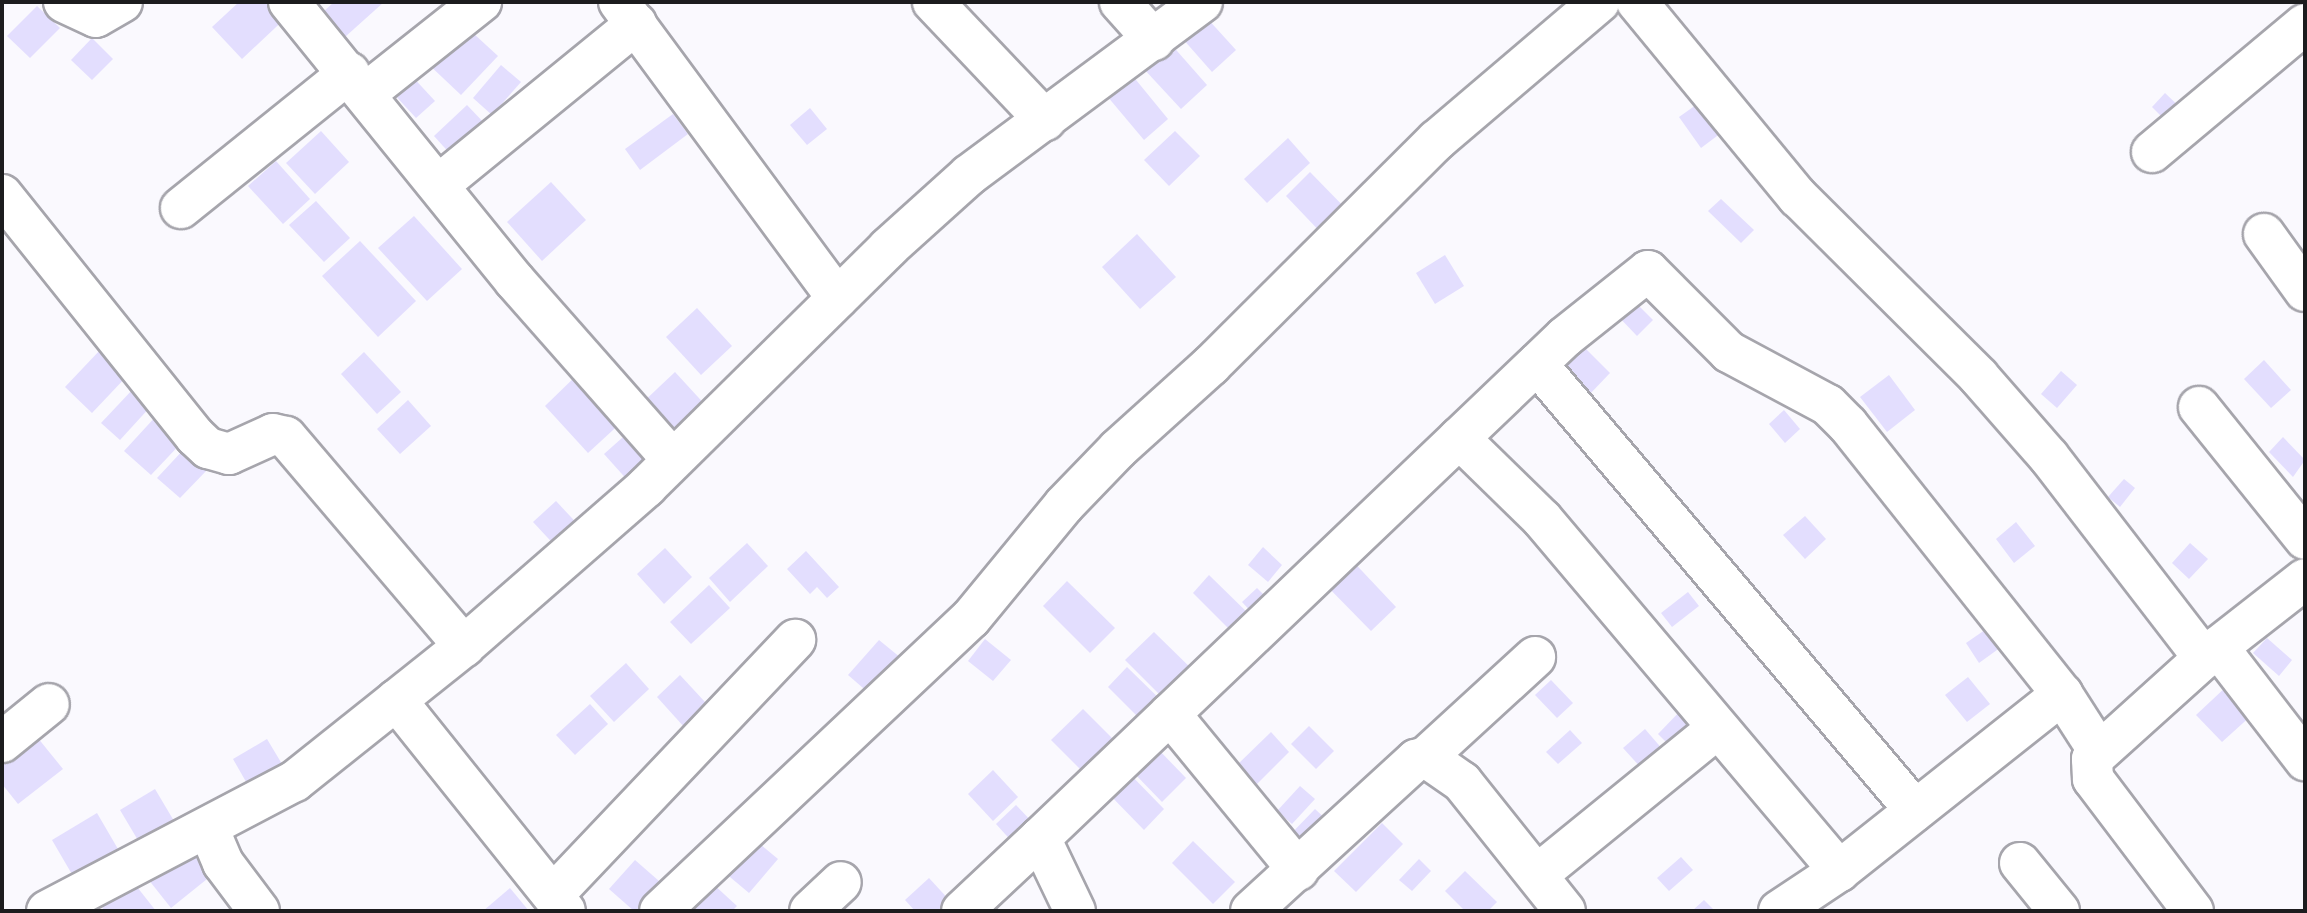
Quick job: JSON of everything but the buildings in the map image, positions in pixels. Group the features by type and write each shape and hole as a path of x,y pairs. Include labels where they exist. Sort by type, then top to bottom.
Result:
{"street":[{"path":"64,2 96,17 122,2"},
{"path":"181,208 358,83 481,2"},
{"path":"933,2 1045,120"},
{"path":"1120,2 1154,40"},
{"path":"47,911 209,830 295,781 464,646 646,487 671,458 969,175 1202,2"},
{"path":"660,911 971,618 1064,505 1118,449 1211,365 1437,140 1599,2"},
{"path":"1637,2 1798,197 1979,377 2305,760"},
{"path":"302,6 358,83 441,183 515,281 671,458"},
{"path":"441,183 628,13 837,298"},
{"path":"2152,152 2305,24"},
{"path":"2,195 195,436 208,448 229,454 273,434 286,437 464,646"},
{"path":"2264,234 2305,291"},
{"path":"962,911 1537,364 1648,271 1729,352 1828,405 1848,425 2062,694 2098,750"},
{"path":"1537,364 1915,810"},
{"path":"2199,407 2305,539"},
{"path":"1459,438 1542,519 1839,871"},
{"path":"2193,911 2093,779 2089,769 2098,750 2211,653 2305,579"},
{"path":"396,700 559,903 795,640"},
{"path":"1251,911 1416,760 1426,757 1535,657"},
{"path":"1779,911 1839,871 2062,694"},
{"path":"2,742 49,704"},
{"path":"1170,714 1298,870"},
{"path":"1537,875 1718,728"},
{"path":"1426,757 1462,782 1565,911"},
{"path":"209,830 223,863 259,911"},
{"path":"1040,838 1075,911"},
{"path":"2020,863 2059,911"},
{"path":"810,911 841,882"}]}
